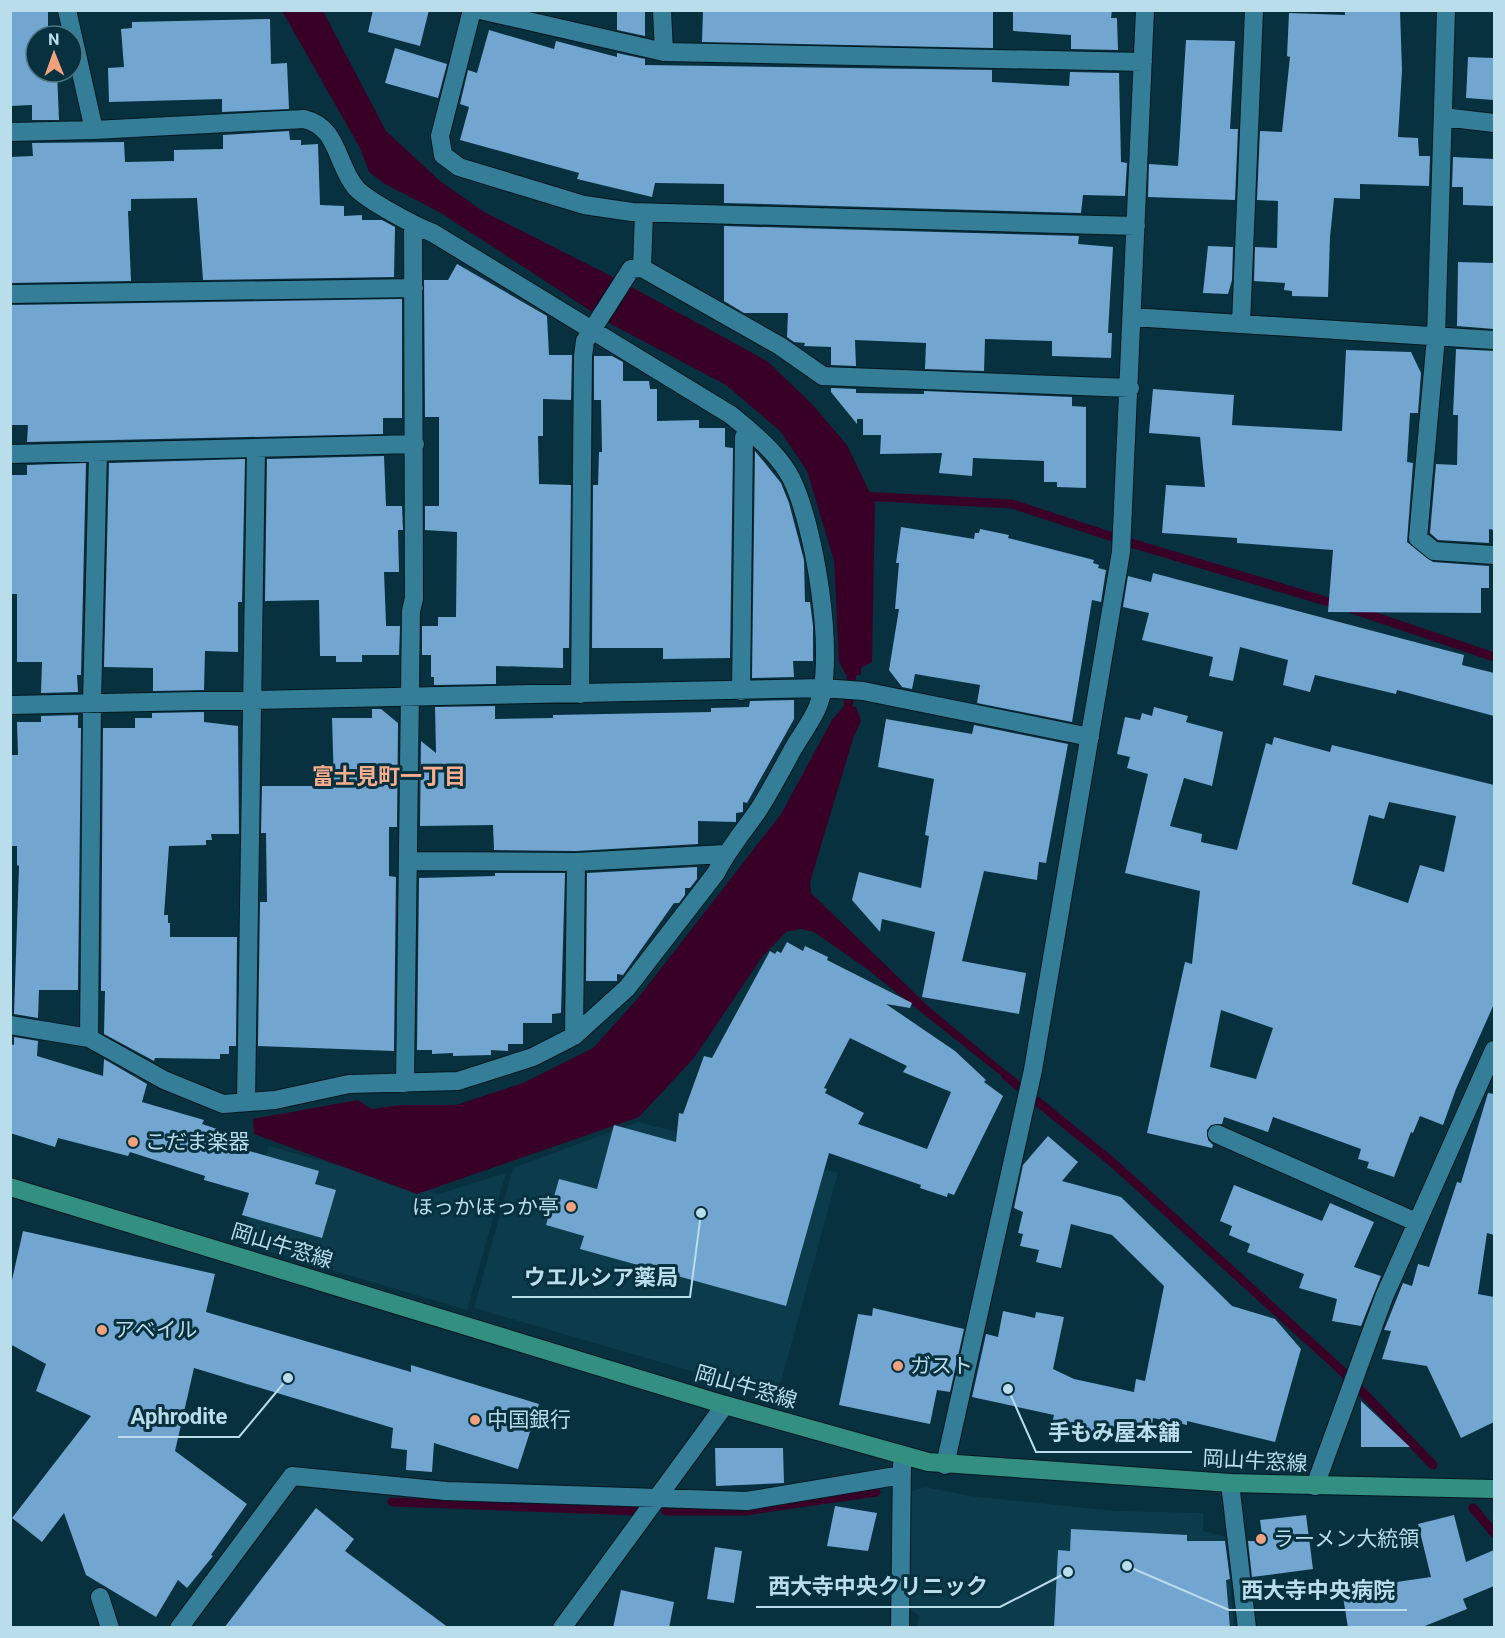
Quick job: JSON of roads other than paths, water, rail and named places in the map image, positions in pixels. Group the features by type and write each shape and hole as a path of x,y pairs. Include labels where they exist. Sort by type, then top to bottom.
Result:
{"main road":[{"name":"岡山牛窓線","path":"10,1187 725,1405 945,1465 1230,1483 1494,1489"}],"street":[{"path":"67,10 94,130"},
{"path":"472,10 440,136 443,155 459,166 584,205 644,213 1136,226"},
{"path":"480,10 559,19 664,52 1143,62"},
{"path":"662,10 664,52"},
{"path":"945,1465 1033,1070 1121,552 1145,10"},
{"path":"1241,324 1254,10"},
{"path":"1446,10 1436,336 1418,538 1434,551 1494,555"},
{"path":"1443,117 1494,123"},
{"path":"10,132 304,119 318,122 327,133 356,188 413,225 433,232 572,315 595,326 731,415 769,448 791,477 814,546 830,689 817,707 759,808 725,854 716,873 627,988 574,1036 533,1057 458,1081 349,1084 275,1100 223,1104 164,1080 89,1038 10,1024"},
{"path":"642,268 644,213"},
{"path":"405,1083 411,611 414,599 413,225"},
{"path":"580,694 583,356 585,341 631,269 642,268 780,346 823,376 1130,388"},
{"path":"10,294 414,288"},
{"path":"1132,317 1494,340"},
{"path":"741,691 744,437 749,430"},
{"path":"10,454 256,450 415,444"},
{"path":"246,1102 256,450"},
{"path":"89,1038 92,704 98,452"},
{"path":"10,705 830,689 863,691 1090,736"},
{"path":"408,861 576,862 725,854"},
{"path":"574,1036 576,862"},
{"path":"1315,1486 1356,1373 1416,1221 1494,1050"},
{"path":"1217,1134 1416,1221"},
{"path":"562,1628 725,1405"},
{"path":"900,1628 902,1454"},
{"path":"179,1628 292,1476 446,1491 747,1501 902,1474"},
{"path":"1230,1483 1247,1628"},
{"path":"100,1597 110,1628"}],"waterway":[{"path":"861,496 1012,504 1134,544 1339,605"},
{"path":"1352,609 1494,657"},
{"path":"847,716 853,664"},
{"path":"1006,1076 1112,1162 1340,1369 1433,1465"},
{"path":"666,1511 745,1511 876,1492"},
{"path":"392,1502 635,1511"},
{"path":"1473,1508 1494,1533"}],"place":[{"name":"こだま楽器","path":"133,1142"},
{"name":"ほっかほっか亭","path":"571,1207"},
{"name":"ウエルシア薬局","path":"701,1213"},
{"name":"アベイル","path":"102,1330"},
{"name":"ガスト","path":"898,1366"},
{"name":"Aphrodite","path":"288,1378"},
{"name":"手もみ屋本舗","path":"1008,1389"},
{"name":"中国銀行","path":"475,1420"},
{"name":"ラーメン大統領","path":"1261,1539"},
{"name":"西大寺中央病院","path":"1127,1566"},
{"name":"西大寺中央クリニック","path":"1068,1572"}],"district":[{"name":"富士見町一丁目","path":"389,776"}]}
